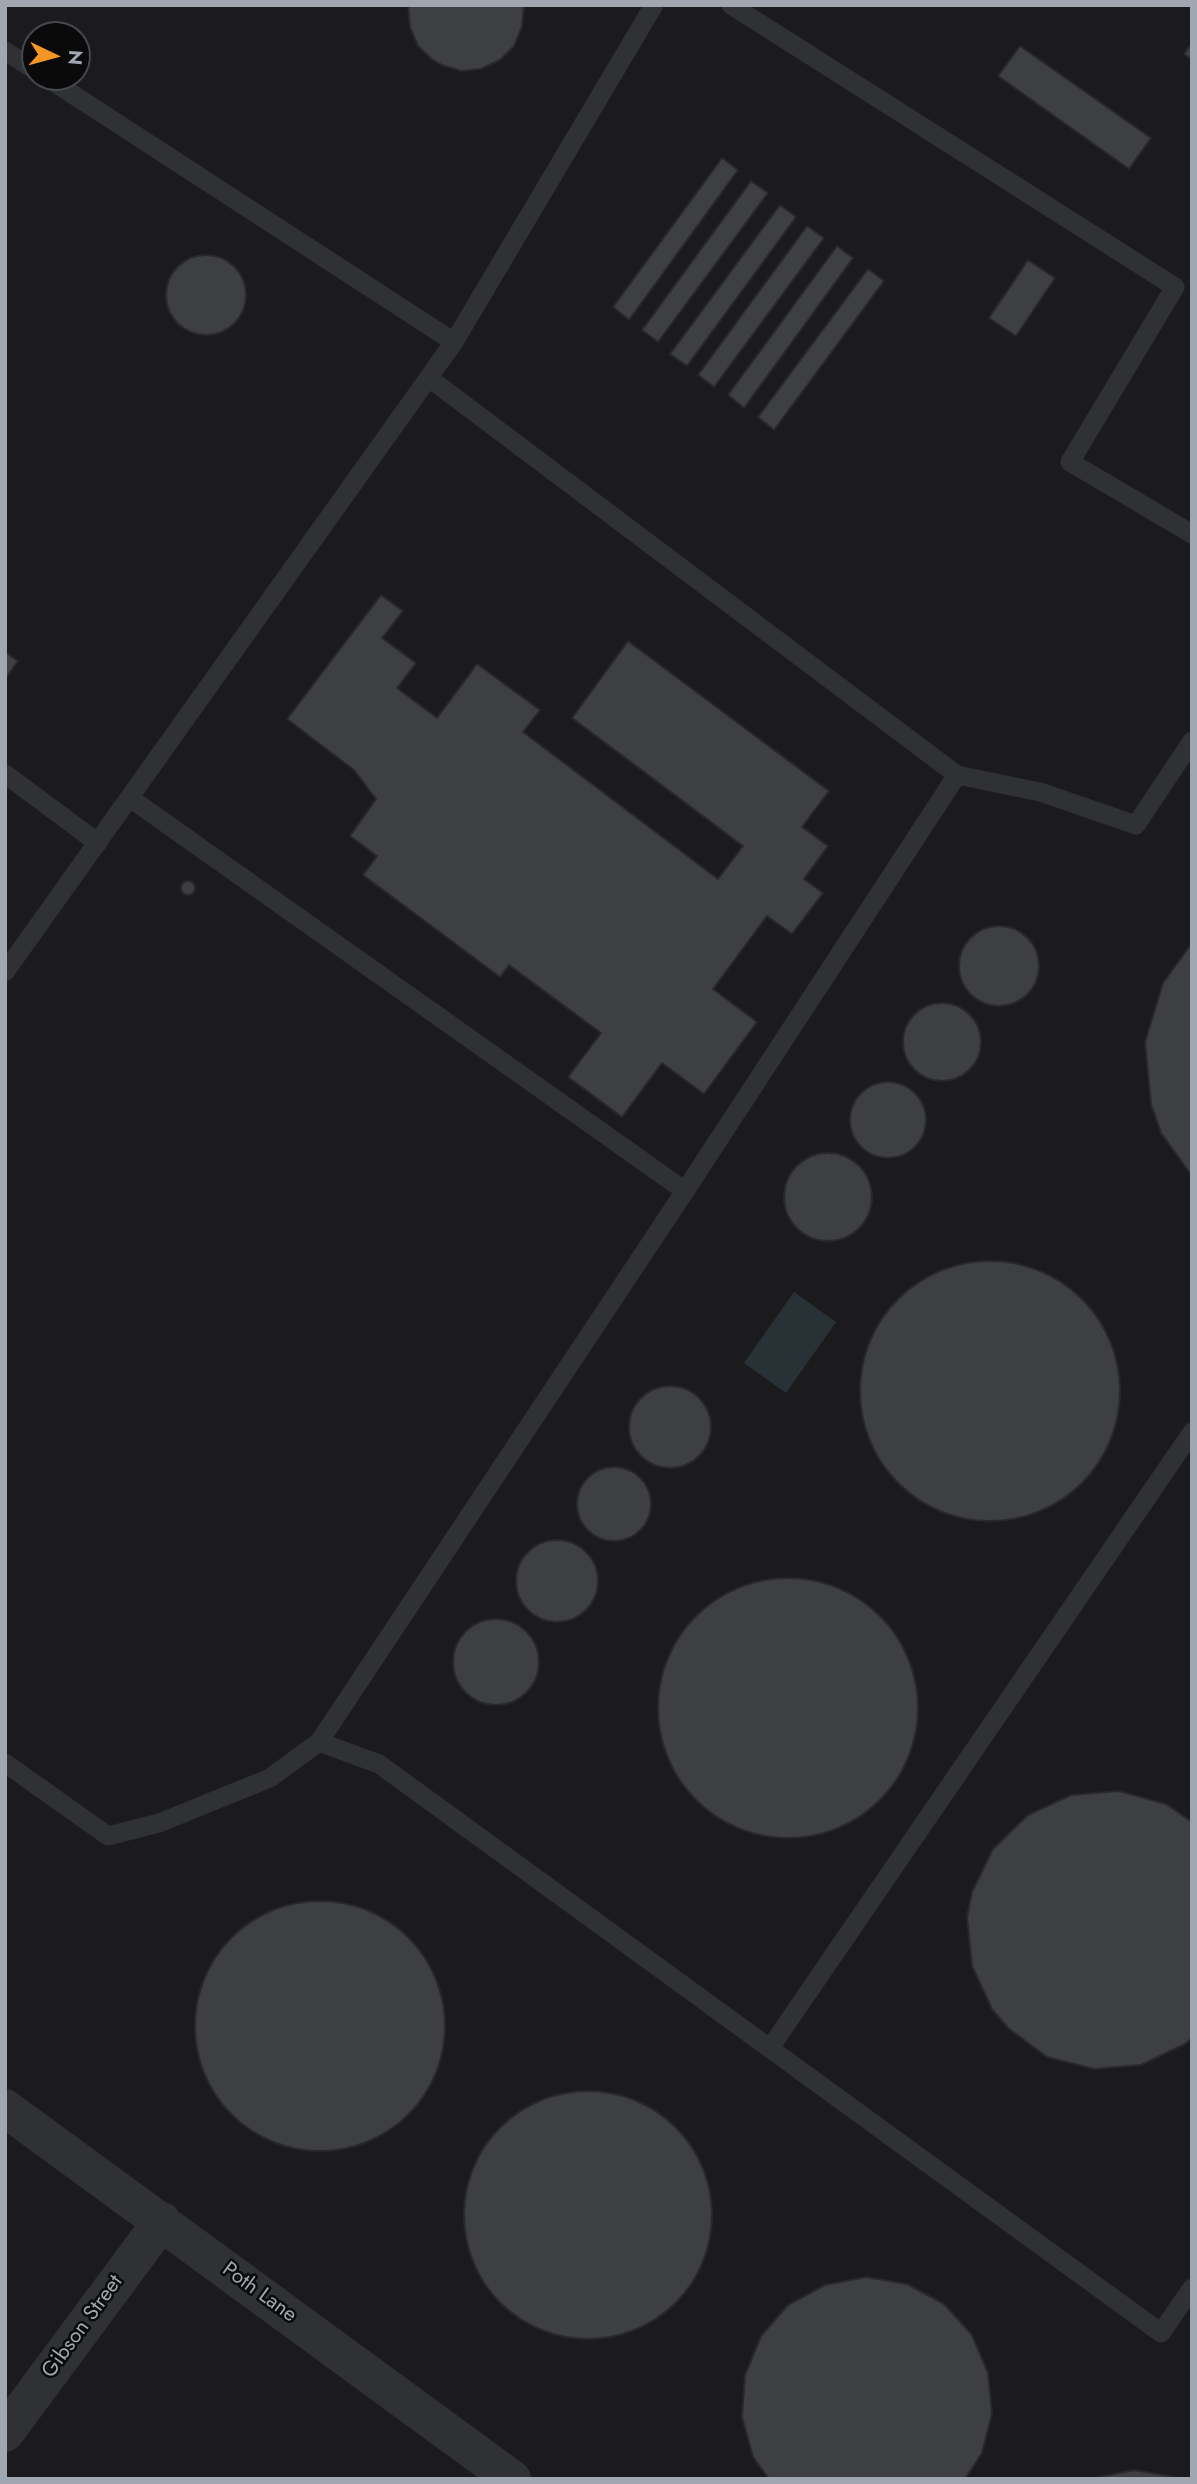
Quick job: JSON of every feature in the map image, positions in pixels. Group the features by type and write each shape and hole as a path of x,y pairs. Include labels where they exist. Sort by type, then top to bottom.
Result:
{"street":[{"name":"Poth Lane","path":"5,2108 512,2479"},
{"name":"Gibson Street","path":"5,2433 162,2221"}],"lane":[{"path":"5,972 454,342 653,5"},
{"path":"731,5 1175,287 1070,462 1192,534"},
{"path":"5,51 21,61"},
{"path":"68,91 454,342"},
{"path":"429,378 957,775 1040,792 1136,825 1192,741"},
{"path":"5,774 98,842"},
{"path":"5,1763 108,1836 159,1823 270,1778 319,1742 957,775"},
{"path":"130,798 685,1191"},
{"path":"769,2048 1192,1432"},
{"path":"319,1742 379,1764 1161,2333 1192,2288"}],"shaded area":[{"path":"5,5 1192,5 1192,2479 5,2479"},
{"path":"794,1292 836,1322 786,1393 744,1363"}],"building":[{"path":"408,5 524,5 522,27 514,46 500,60 481,69 461,71 433,60 418,46 410,27"},
{"path":"1192,43 1192,60 1184,54"},
{"path":"1020,46 1151,138 1129,169 998,76"},
{"path":"722,158 738,170 629,320 613,307"},
{"path":"751,181 768,193 658,342 642,330"},
{"path":"780,205 796,217 687,366 670,354"},
{"path":"807,226 824,238 714,387 698,375"},
{"path":"837,246 853,258 744,408 728,395"},
{"path":"198,255 214,255 235,266 246,287 246,303 235,324 214,335 198,335 184,329 172,317 166,303 166,287 172,273 184,261"},
{"path":"1028,260 1055,278 1016,336 989,318"},
{"path":"868,269 884,281 774,430 758,417"},
{"path":"381,595 403,611 382,638 416,663 397,688 437,718 477,664 540,710 523,732 718,879 743,846 572,718 628,641 829,791 802,827 828,846 804,879 823,893 792,934 767,916 713,989 757,1022 704,1094 662,1063 622,1117 568,1077 601,1033 509,965 500,977 363,875 377,856 350,836 376,799 354,770 287,719"},
{"path":"5,652 18,661 5,679"},
{"path":"185,881 191,881 195,888 191,895 185,895 181,891 181,885"},
{"path":"999,926 1014,929 1027,938 1036,951 1039,966 1036,981 1027,994 1014,1003 999,1006 984,1003 971,994 962,981 959,966 962,951 971,938 984,929"},
{"path":"1192,943 1192,1176 1161,1133 1151,1104 1145,1042 1163,983"},
{"path":"934,1003 950,1003 964,1009 975,1020 981,1034 981,1050 975,1064 964,1075 950,1081 934,1081 920,1075 909,1064 903,1050 903,1034 909,1020 920,1009"},
{"path":"888,1082 903,1085 915,1093 923,1105 926,1120 923,1135 915,1147 903,1155 888,1158 873,1155 861,1147 853,1135 850,1120 853,1105 861,1093 873,1085"},
{"path":"828,1153 845,1157 859,1166 868,1180 872,1197 868,1214 859,1228 845,1237 828,1241 811,1237 797,1228 788,1214 784,1197 788,1180 797,1166 811,1157"},
{"path":"977,1261 1003,1261 1028,1266 1051,1276 1073,1290 1091,1308 1115,1353 1120,1391 1115,1429 1105,1452 1091,1474 1073,1492 1028,1516 1003,1521 977,1521 952,1516 929,1506 907,1492 889,1474 865,1429 860,1404 860,1378 865,1353 875,1330 889,1308 907,1290 952,1266"},
{"path":"662,1386 678,1386 693,1393 704,1404 711,1419 708,1443 699,1456 678,1468 662,1468 647,1461 636,1450 629,1435 629,1419 636,1404 647,1393"},
{"path":"607,1467 621,1467 635,1473 645,1483 651,1504 649,1518 635,1535 621,1541 607,1541 593,1535 583,1525 577,1511 577,1497 583,1483 593,1473"},
{"path":"557,1540 573,1543 586,1552 595,1565 598,1581 595,1597 586,1610 573,1619 557,1622 541,1619 528,1610 519,1597 516,1581 519,1565 528,1552 541,1543"},
{"path":"788,1578 838,1588 860,1600 880,1616 896,1636 908,1658 918,1708 908,1758 896,1780 880,1800 860,1816 838,1828 788,1838 738,1828 716,1816 696,1800 680,1780 668,1758 658,1708 668,1658 680,1636 696,1616 716,1600 738,1588"},
{"path":"496,1619 512,1623 526,1632 535,1646 539,1662 535,1678 526,1692 512,1701 496,1705 480,1701 466,1692 457,1678 453,1662 457,1646 466,1632 480,1623"},
{"path":"1119,1791 1166,1804 1192,1822 1192,2038 1141,2065 1094,2069 1047,2057 1008,2028 992,2009 972,1966 967,1917 972,1892 993,1849 1028,1815 1071,1795"},
{"path":"320,1901 368,1911 389,1922 408,1938 424,1957 435,1978 445,2026 435,2074 424,2095 408,2114 389,2130 368,2141 320,2151 272,2141 251,2130 232,2114 216,2095 205,2074 195,2026 205,1978 216,1957 232,1938 251,1922 272,1911"},
{"path":"576,2091 600,2091 647,2105 676,2127 703,2167 710,2191 710,2239 703,2263 676,2303 636,2330 600,2339 576,2339 529,2325 509,2311 492,2294 478,2274 469,2251 464,2227 464,2203 478,2156 492,2136 509,2119 529,2105 552,2096"},
{"path":"866,2277 907,2284 944,2304 972,2335 988,2373 992,2413 982,2453 965,2479 769,2479 753,2457 742,2417 745,2375 761,2336 788,2305 825,2285"},
{"path":"1134,2470 1175,2477 1179,2479 1090,2479"}]}
